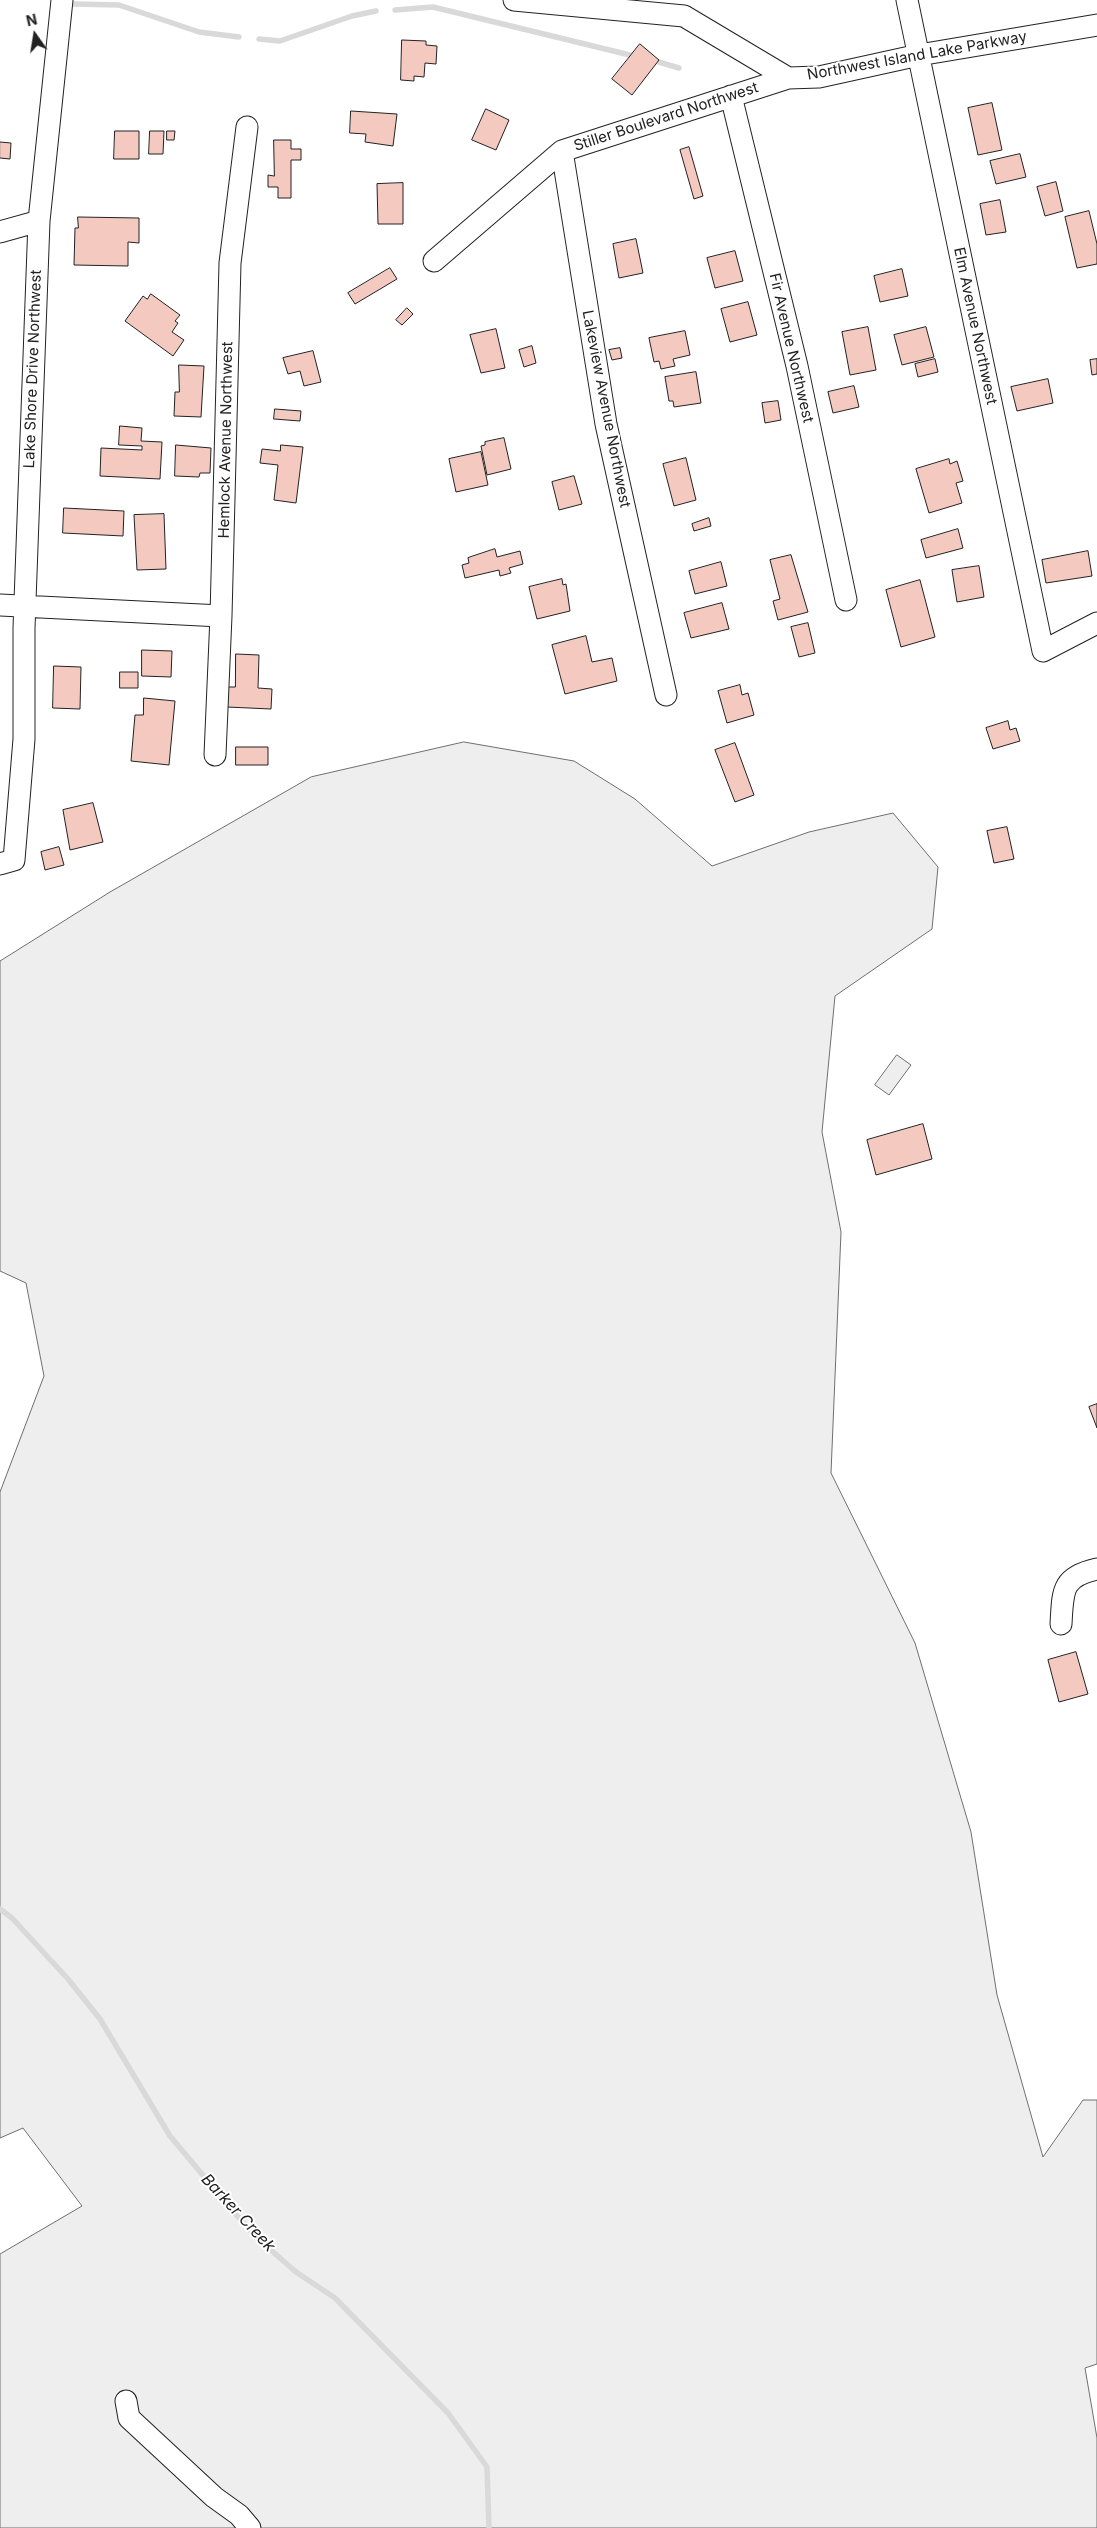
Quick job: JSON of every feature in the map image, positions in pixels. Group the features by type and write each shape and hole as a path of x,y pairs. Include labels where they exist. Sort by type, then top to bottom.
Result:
{"street":[{"name":"Lake Shore Drive Northwest","path":"0,864 14,860 24,739 25,605 39,221 62,0"},
{"name":"Northwest Island Lake Parkway","path":"514,0 684,16 788,78 819,76 919,55 1097,25"},
{"path":"664,0 684,16"},
{"name":"Elm Avenue Northwest","path":"907,0 1043,651 1097,623"},
{"name":"Stiller Boulevard Northwest","path":"434,261 562,151 788,78"},
{"name":"Fir Avenue Northwest","path":"732,96 797,366 846,600"},
{"name":"Hemlock Avenue Northwest","path":"215,755 222,616 230,263 247,127"},
{"name":"Lakeview Avenue Northwest","path":"562,151 606,424 666,695"},
{"path":"0,232 39,221"},
{"path":"0,605 25,605 62,610 222,616"},
{"path":"1061,1624 1063,1592 1070,1579 1082,1572 1097,1569"},
{"path":"122,2411 214,2497 239,2515 250,2528"}],"shaded area":[{"path":"464,742 574,761 635,799 712,866 809,832 893,813 938,867 932,929 835,996 822,1132 841,1232 831,1473 915,1643 971,1832 997,1995 1043,2157 1083,2100 1097,2100 1097,2364 1085,2368 1097,2438 1097,2528 0,2528 0,2254 82,2206 23,2128 0,2138 0,1492 44,1376 26,1283 0,1271 0,961 110,892 311,777"},
{"path":"897,1055 911,1065 889,1095 875,1085"}],"building":[{"path":"402,40 426,41 426,45 437,46 436,64 425,63 424,77 414,76 414,81 401,80"},
{"path":"640,44 659,60 632,95 612,79"},
{"path":"992,103 1002,150 978,155 968,108"},
{"path":"486,109 509,120 496,150 472,140"},
{"path":"351,111 397,114 393,146 365,142 366,134 350,133"},
{"path":"115,131 139,131 139,159 114,159"},
{"path":"150,131 164,131 163,154 149,154"},
{"path":"167,131 175,131 174,140 167,140"},
{"path":"274,140 291,140 291,149 301,149 301,160 291,160 291,198 278,198 278,187 268,187 268,175 274,176"},
{"path":"0,142 11,143 10,159 0,158"},
{"path":"689,147 703,196 694,199 680,150"},
{"path":"1020,154 1026,177 996,184 990,161"},
{"path":"1056,182 1063,211 1045,216 1037,187"},
{"path":"403,183 403,224 378,224 377,184"},
{"path":"1000,200 1006,232 986,235 980,204"},
{"path":"1089,211 1097,244 1097,264 1077,268 1065,217"},
{"path":"78,217 139,218 139,243 128,242 128,266 74,265 75,228 78,228"},
{"path":"636,239 643,273 619,278 613,244"},
{"path":"735,251 743,281 715,288 707,258"},
{"path":"390,268 397,279 355,304 348,293"},
{"path":"902,269 908,296 880,302 874,276"},
{"path":"151,294 180,315 175,321 178,323 172,332 184,340 173,356 125,321 143,296 147,299"},
{"path":"748,302 757,335 730,342 721,309"},
{"path":"407,308 413,314 402,325 396,320"},
{"path":"868,327 876,370 850,375 842,332"},
{"path":"926,327 934,357 902,365 894,335"},
{"path":"496,329 505,368 481,373 470,335"},
{"path":"685,331 690,355 673,359 675,366 661,369 659,361 654,362 649,338"},
{"path":"532,346 536,363 524,367 519,350"},
{"path":"620,348 622,358 612,360 609,350"},
{"path":"313,351 321,382 304,386 300,371 288,374 283,358"},
{"path":"935,359 938,372 918,377 915,364"},
{"path":"1097,359 1097,374 1092,375 1090,360"},
{"path":"179,365 204,366 201,417 174,416 175,392 179,392"},
{"path":"696,372 701,403 674,407 673,401 669,401 665,377"},
{"path":"1048,379 1053,403 1017,411 1011,387"},
{"path":"854,386 859,407 833,413 828,392"},
{"path":"778,401 781,420 765,423 762,403"},
{"path":"275,409 301,411 300,421 274,419"},
{"path":"120,426 142,428 141,441 162,442 160,479 100,476 101,448 142,450 142,446 119,445"},
{"path":"504,438 511,469 487,475 481,446 485,445 485,442"},
{"path":"176,445 211,448 210,473 200,473 199,477 175,476"},
{"path":"281,445 303,447 296,503 274,500 278,465 260,463 262,449 280,451"},
{"path":"481,452 488,485 456,492 449,459"},
{"path":"686,458 696,500 674,506 663,464"},
{"path":"949,459 950,464 957,461 963,481 956,483 962,503 929,513 916,469"},
{"path":"574,476 582,504 559,510 552,482"},
{"path":"64,508 124,511 123,536 63,533"},
{"path":"164,514 166,569 137,570 134,515"},
{"path":"709,518 711,526 694,531 692,524"},
{"path":"958,529 963,548 926,558 921,540"},
{"path":"495,549 497,557 520,551 523,564 509,568 511,573 500,576 499,570 465,578 462,565 469,563 468,558"},
{"path":"1088,551 1092,576 1046,583 1042,560"},
{"path":"791,555 808,612 778,620 773,601 780,599 770,560"},
{"path":"721,562 727,586 695,594 689,571"},
{"path":"979,566 984,597 957,602 952,570"},
{"path":"562,579 563,585 566,584 570,611 537,619 529,587"},
{"path":"920,580 935,637 901,647 886,590"},
{"path":"722,603 729,629 691,638 684,613"},
{"path":"808,623 815,653 799,657 791,627"},
{"path":"586,636 592,662 612,658 617,681 565,694 552,645"},
{"path":"142,650 172,651 171,677 142,676"},
{"path":"236,654 259,655 258,688 272,689 271,709 227,707 228,687 235,687"},
{"path":"54,666 81,667 80,709 53,708"},
{"path":"120,672 138,672 138,688 120,688"},
{"path":"740,685 742,695 748,693 754,715 727,723 718,691"},
{"path":"144,698 175,701 169,765 131,761 135,715 143,715"},
{"path":"1008,721 1010,730 1016,728 1020,741 993,749 986,728"},
{"path":"735,743 754,795 735,802 715,750"},
{"path":"236,747 268,747 268,765 236,765"},
{"path":"93,803 103,842 70,850 63,810"},
{"path":"1007,827 1014,859 994,863 987,831"},
{"path":"59,847 64,865 45,870 41,852"},
{"path":"923,1124 932,1159 876,1175 867,1140"},
{"path":"1097,1404 1097,1428 1089,1407"},
{"path":"1076,1652 1088,1694 1059,1702 1048,1660"}],"waterway":[{"path":"74,4 119,5 199,32 239,37"},
{"path":"395,10 433,7 638,57"},
{"path":"259,39 280,41 352,16 376,11"},
{"path":"652,60 679,68"},
{"name":"Barker Creek","path":"0,1909 12,1918 68,1979 100,2019 170,2136 256,2237 296,2272 335,2298 448,2413 487,2467 489,2528"}]}
